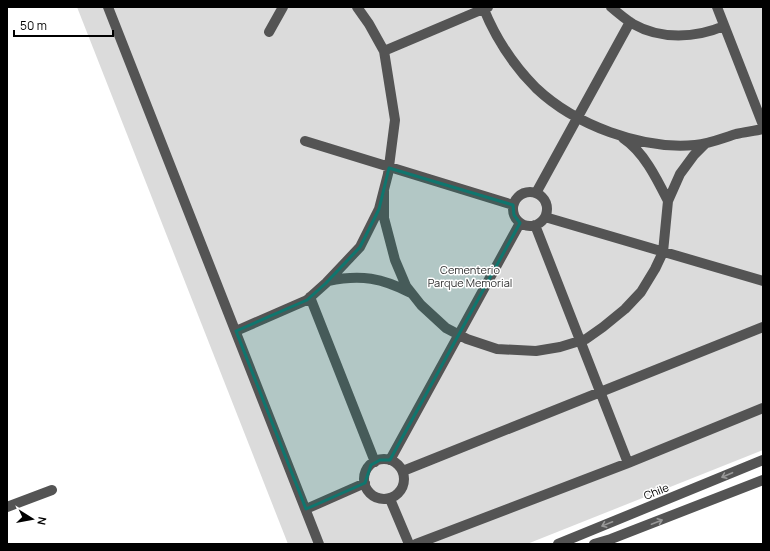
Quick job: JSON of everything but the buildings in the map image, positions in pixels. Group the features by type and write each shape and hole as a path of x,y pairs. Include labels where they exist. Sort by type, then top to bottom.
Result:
{"street":[{"path":"108,7 319,544"},
{"path":"269,32 283,7"},
{"path":"236,331 307,300 328,281 360,247 379,209 389,168 395,120 384,51 369,24 357,7"},
{"path":"610,7 630,22 649,31 669,35 689,36 712,31 724,26"},
{"path":"717,7 763,125"},
{"path":"384,51 485,8 492,27 504,48 524,73 542,92 560,106 588,123 618,135 642,142 694,146 737,134 763,129"},
{"path":"536,193 630,22"},
{"path":"618,135 630,143 642,157 668,201"},
{"path":"305,141 513,205"},
{"path":"384,191 384,218 394,260 406,286 421,305 446,328 467,339 497,349 536,351 560,347 586,339 624,310 641,292 663,252 668,201 680,174 694,155 705,144"},
{"path":"524,193 536,193 541,196 547,206 547,212 542,221 535,226 527,226 520,223 514,215 513,205 519,195 524,193"},
{"path":"545,217 763,281"},
{"path":"390,460 520,223"},
{"path":"535,226 628,463"},
{"path":"328,281 344,278 376,279 393,284 412,294"},
{"path":"310,297 375,462"},
{"path":"403,471 763,327"},
{"path":"416,544 628,463 763,408"},
{"path":"380,460 390,460 403,471 404,482 402,488 395,496 390,499 379,498 370,493 365,483 365,478 368,469 375,462 380,460"},
{"name":"Chile","path":"558,544 763,460"},
{"path":"594,544 611,540 763,480"},
{"path":"306,509 365,483"},
{"path":"7,506 52,490"},
{"path":"689,491 696,507"},
{"path":"390,499 409,544"}],"highlighted area":[{"path":"389,168 513,205 514,215 520,223 390,460 380,460 371,465 365,483 306,509 236,331 307,300 326,283 360,247 379,209"}],"green space":[{"name":"Cementerio Parque Memorial","path":"77,7 763,7 763,450 527,544 288,544"}]}
